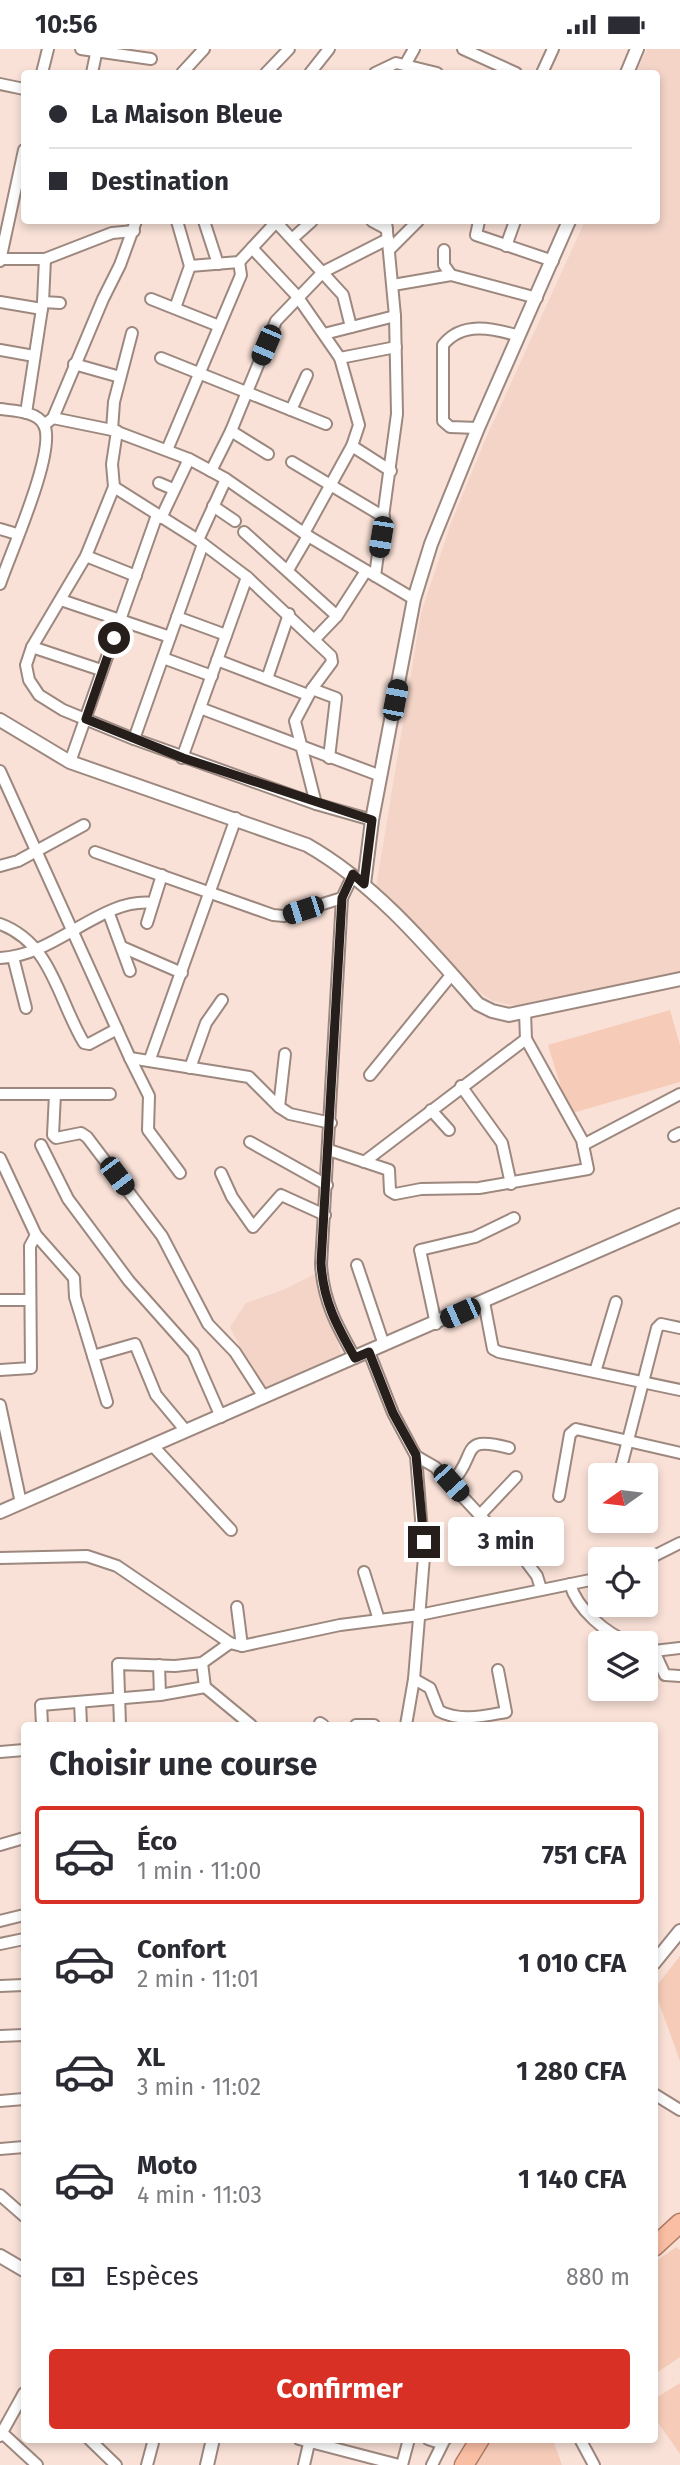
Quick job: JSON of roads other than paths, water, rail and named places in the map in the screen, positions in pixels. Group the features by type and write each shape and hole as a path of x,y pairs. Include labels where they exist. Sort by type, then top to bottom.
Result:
{"highway":[{"path":"658,2230 680,2211"},
{"path":"658,2243 680,2223"},
{"path":"452,2465 466,2443"},
{"path":"464,2465 478,2443"}],"street":[{"path":"43,70 48,49"},
{"path":"81,49 136,53 151,59"},
{"path":"269,70 289,49"},
{"path":"312,70 329,49"},
{"path":"405,65 414,49"},
{"path":"463,49 484,53 509,70"},
{"path":"543,70 553,49"},
{"path":"628,70 637,49"},
{"path":"93,70 97,50"},
{"path":"184,70 196,52"},
{"path":"389,69 405,65 425,70"},
{"path":"0,84 21,88"},
{"path":"21,164 2,240 0,260 45,259 135,226"},
{"path":"0,205 21,210"},
{"path":"175,308 190,266 178,224"},
{"path":"206,224 218,264"},
{"path":"190,266 239,262 272,224"},
{"path":"276,224 343,295 351,327"},
{"path":"292,239 309,224"},
{"path":"211,471 231,431 275,321 323,272 411,224"},
{"path":"478,224 476,235 553,261"},
{"path":"506,246 514,224"},
{"path":"364,884 372,820 414,599 432,544 478,428 568,224"},
{"path":"0,584 47,450 48,421 135,226"},
{"path":"315,639 337,617 370,574 384,517 397,414 395,316 387,235"},
{"path":"252,248 297,296 340,358 359,425 352,446 288,570"},
{"path":"444,250 444,265 451,275"},
{"path":"26,413 42,305 45,259"},
{"path":"167,450 241,275 239,262"},
{"path":"393,285 451,275 537,298"},
{"path":"151,299 219,326"},
{"path":"0,302 42,305 60,303"},
{"path":"324,334 395,316"},
{"path":"478,428 450,427 443,421 443,345 460,331 488,328 519,336"},
{"path":"132,333 120,377 112,464 114,487 86,555 32,647 26,665 29,680 39,695 134,739 316,804 372,820"},
{"path":"340,358 396,347"},
{"path":"0,351 34,356"},
{"path":"161,358 326,424"},
{"path":"74,364 120,377"},
{"path":"291,410 307,375"},
{"path":"0,410 26,413 48,421 114,431 188,459 226,479 306,535 414,599"},
{"path":"231,431 268,454"},
{"path":"352,446 391,471"},
{"path":"70,762 101,670 159,516 188,459"},
{"path":"292,462 384,517"},
{"path":"134,739 213,506 226,479"},
{"path":"159,483 173,489"},
{"path":"114,487 201,542 247,577 331,656 332,662 310,692 295,721 316,804"},
{"path":"213,506 234,521"},
{"path":"0,529 17,534"},
{"path":"244,532 337,617"},
{"path":"86,555 136,576"},
{"path":"183,758 247,577"},
{"path":"61,600 170,637"},
{"path":"267,679 289,614"},
{"path":"177,617 226,635"},
{"path":"32,647 101,670"},
{"path":"163,658 212,676"},
{"path":"218,660 267,679 336,698 329,758"},
{"path":"200,708 380,776"},
{"path":"0,721 70,762 307,845 353,874 478,1004 492,1011 509,1015 680,979"},
{"path":"0,771 149,1096 148,1131 180,1173"},
{"path":"150,1059 236,818"},
{"path":"0,866 18,861 37,848 84,825"},
{"path":"95,852 278,916 342,898"},
{"path":"353,874 342,898 322,1288 331,1316 355,1358"},
{"path":"147,923 162,875"},
{"path":"0,958 39,949 131,903 153,903"},
{"path":"108,913 130,971"},
{"path":"0,924 12,928 39,949 84,1043 89,1044 117,1029"},
{"path":"122,947 182,973"},
{"path":"13,957 26,1008"},
{"path":"370,1075 452,974"},
{"path":"190,1068 206,1023 222,1000"},
{"path":"329,1150 389,1170 392,1194 421,1189 455,1190 511,1184 588,1169 583,1145 526,1039 525,1012"},
{"path":"364,1162 526,1039"},
{"path":"279,1107 285,1054"},
{"path":"130,1058 150,1059 249,1077 279,1107 290,1114 331,1123"},
{"path":"461,1086 502,1143 511,1184"},
{"path":"0,1094 110,1094"},
{"path":"55,1094 52,1135 56,1138 81,1133 87,1137 162,1236 208,1324 235,1352 264,1397"},
{"path":"583,1145 680,1094"},
{"path":"431,1110 449,1130"},
{"path":"250,1142 327,1185"},
{"path":"41,1145 68,1199 129,1281 193,1353 221,1417"},
{"path":"0,1158 36,1235 74,1278 75,1297 107,1402"},
{"path":"221,1173 232,1197 253,1227 281,1195 325,1215"},
{"path":"0,1513 680,1215"},
{"path":"436,1324 421,1250 475,1237 514,1218"},
{"path":"0,1370 31,1368 30,1246 36,1235"},
{"path":"357,1265 384,1345"},
{"path":"0,1300 30,1300"},
{"path":"484,1302 494,1349 680,1390"},
{"path":"595,1372 616,1302"},
{"path":"622,1463 658,1325 680,1328"},
{"path":"93,1356 135,1344 156,1395 186,1431"},
{"path":"369,1352 393,1413 416,1455 451,1483 488,1524"},
{"path":"0,1405 21,1503"},
{"path":"559,1496 572,1430 680,1453"},
{"path":"451,1483 465,1469 467,1455 477,1443 482,1441 509,1448"},
{"path":"153,1445 231,1530"},
{"path":"407,1722 414,1679 424,1542 416,1455"},
{"path":"480,1515 516,1477"},
{"path":"658,1554 680,1543"},
{"path":"516,1548 534,1571 541,1589"},
{"path":"0,1558 87,1556 117,1566 236,1644"},
{"path":"363,1572 379,1620"},
{"path":"120,1722 118,1664 202,1663 236,1644 419,1615 588,1580"},
{"path":"570,1584 576,1602 610,1631"},
{"path":"236,1644 237,1607"},
{"path":"658,1649 680,1648"},
{"path":"202,1663 205,1687 247,1722"},
{"path":"658,1664 665,1675 680,1676"},
{"path":"159,1665 160,1695"},
{"path":"414,1679 430,1688 434,1703 442,1713 473,1717 506,1712 498,1670"},
{"path":"42,1722 41,1706 160,1695 205,1687"},
{"path":"80,1702 81,1722"},
{"path":"0,1752 21,1750"},
{"path":"0,1845 21,1839"},
{"path":"0,1921 21,1916"},
{"path":"658,1958 680,1931"},
{"path":"0,1944 21,1940"},
{"path":"0,1986 21,1985"},
{"path":"0,2036 21,2035"},
{"path":"658,2096 680,2110"},
{"path":"0,2101 21,2099"},
{"path":"0,2148 21,2147"},
{"path":"4,2198 21,2213"},
{"path":"0,2256 21,2268"},
{"path":"21,2398 1,2433 37,2465"},
{"path":"94,2443 116,2465"},
{"path":"147,2465 153,2443"},
{"path":"207,2465 212,2443"},
{"path":"304,2465 306,2443"},
{"path":"317,2443 400,2465 407,2443"},
{"path":"432,2465 443,2443"},
{"path":"582,2443 594,2465"}]}
